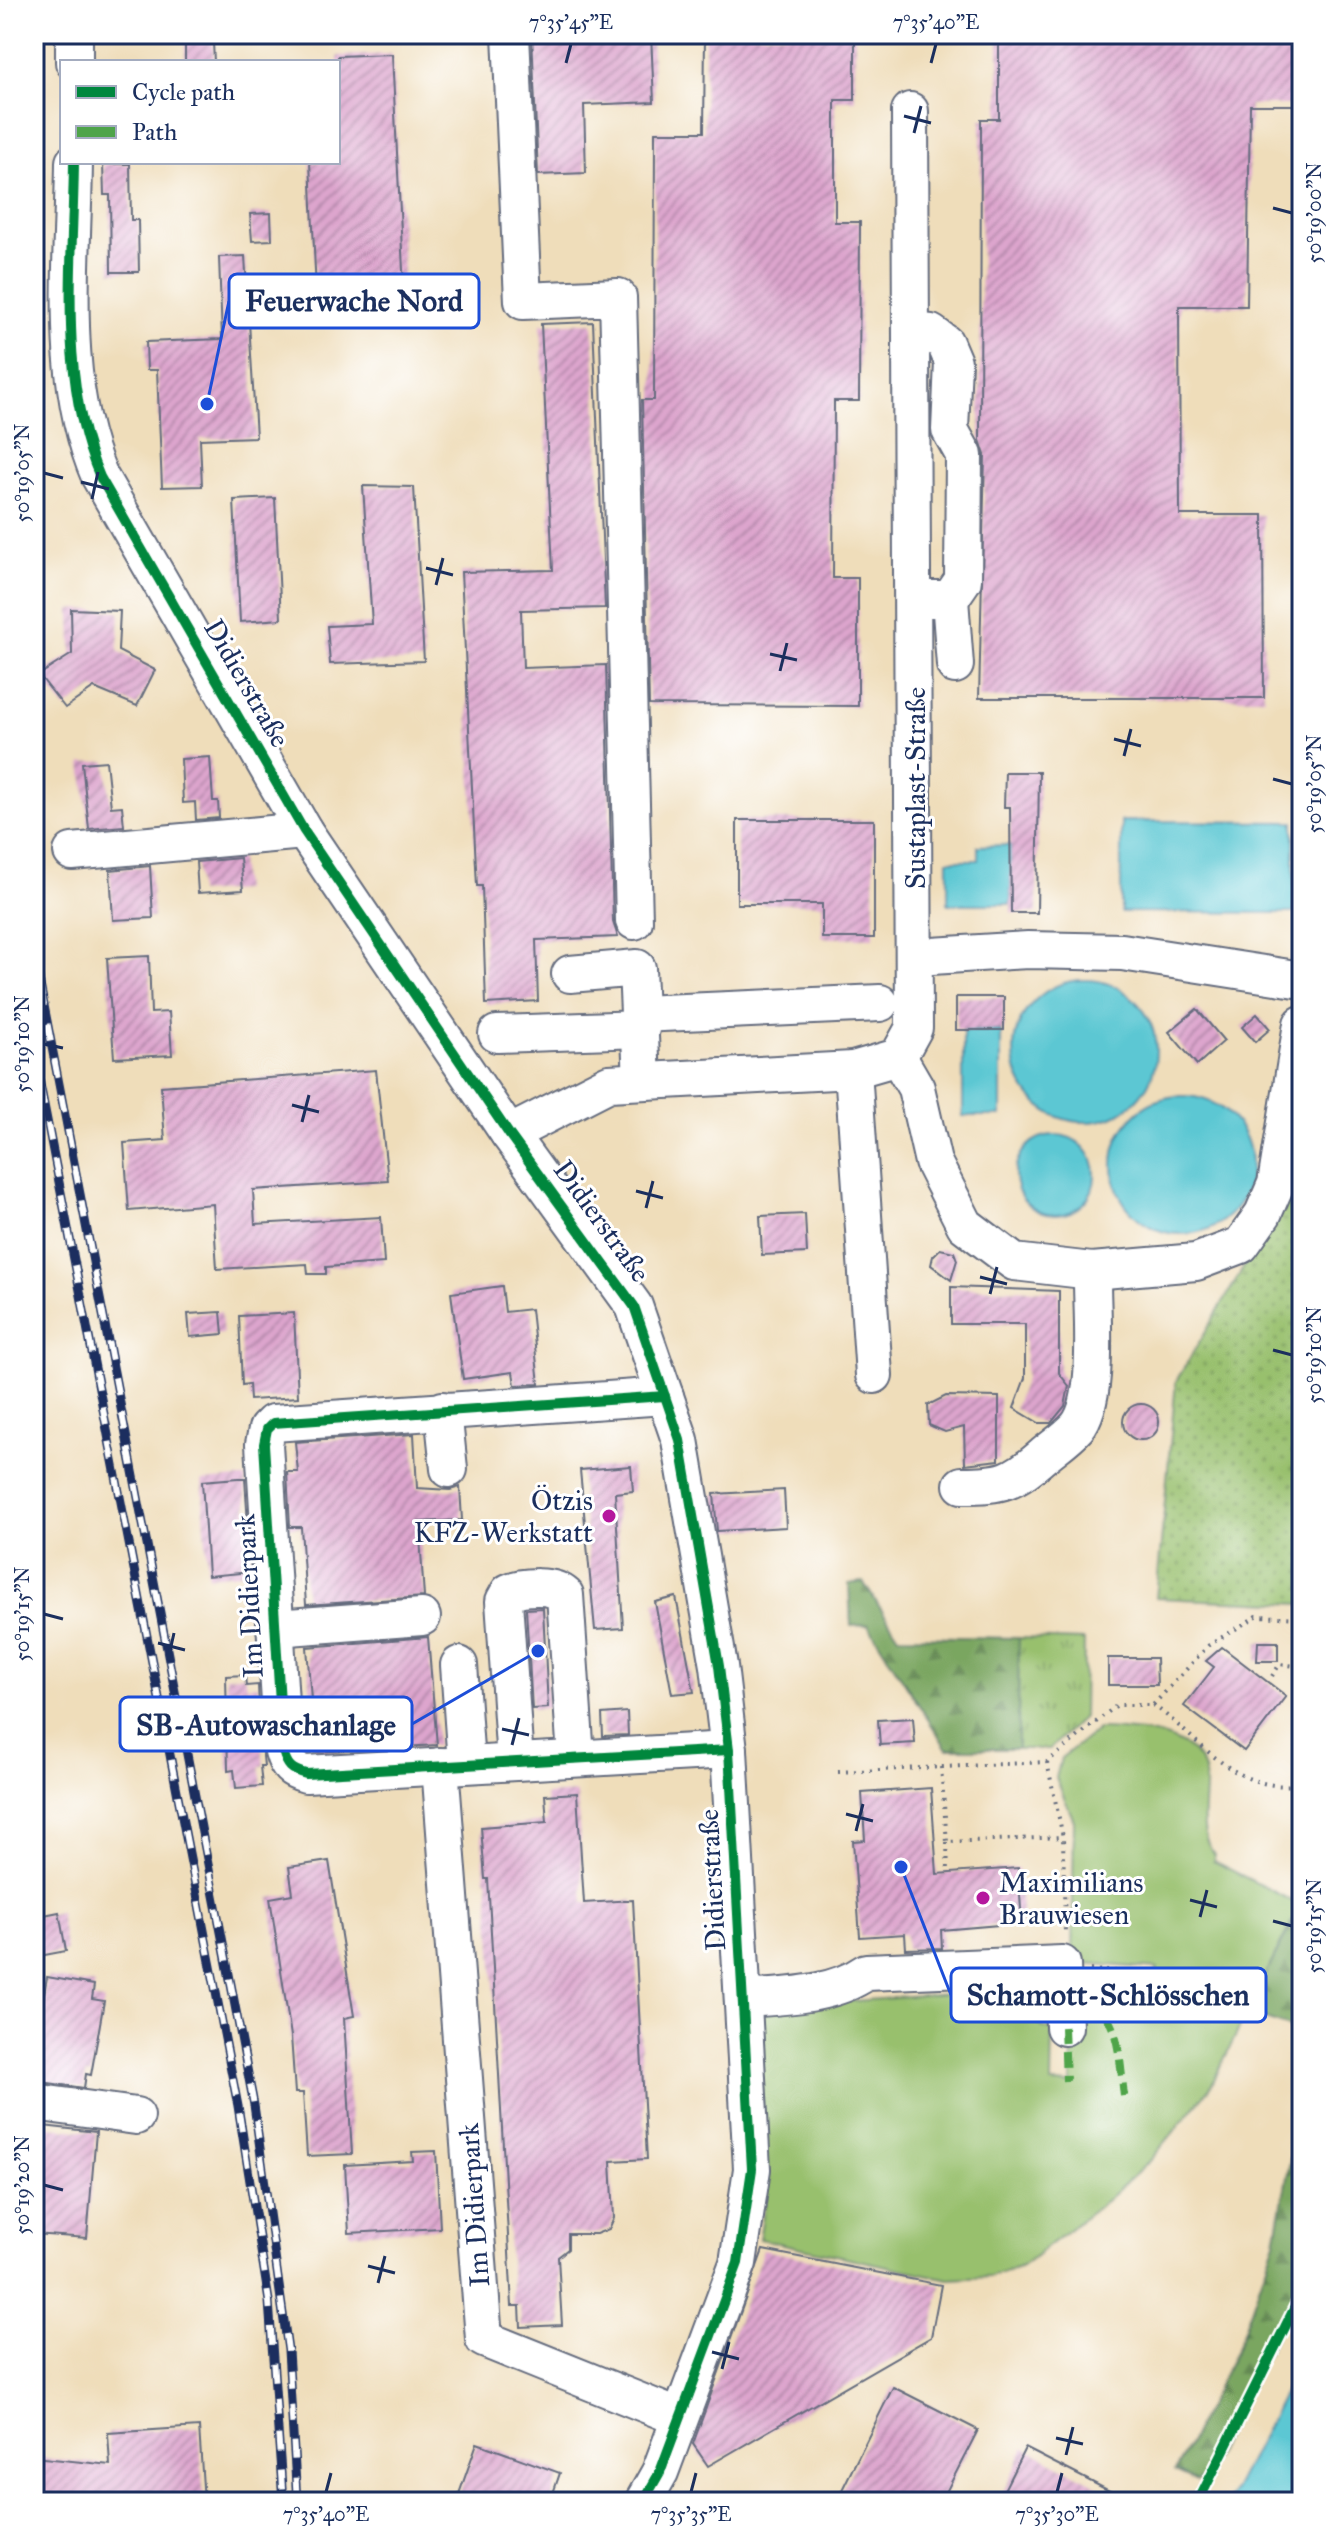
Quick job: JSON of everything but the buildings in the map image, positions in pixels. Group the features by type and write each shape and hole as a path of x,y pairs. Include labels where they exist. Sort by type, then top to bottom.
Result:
{"street":[{"path":"74,34 74,60"},
{"path":"511,34 523,301 618,297 634,921"},
{"name":"Sustaplast-Straße","path":"898,1057 914,1028 916,957 910,111"},
{"name":"Didierstraße","path":"74,164 74,392 84,441 100,477 304,831 509,1134 634,1306 680,1440 719,1666 729,1750 746,1797 743,1999 752,2169 738,2263 660,2472 643,2502"},
{"path":"912,331 931,333 945,343 953,362 950,430 964,455 963,580 950,599 955,665"},
{"path":"914,600 950,599"},
{"path":"72,852 304,831"},
{"path":"916,957 1028,950 1122,952 1302,980"},
{"path":"570,974 637,968 642,1081"},
{"path":"497,1034 880,1003"},
{"path":"509,1134 609,1083 853,1070 898,1057 916,1088 933,1162 965,1225 1014,1262 1092,1271 1196,1262 1241,1245 1263,1214 1276,1184 1302,1024"},
{"path":"853,1070 874,1375"},
{"path":"962,1485 998,1485 1018,1477 1077,1427 1088,1408 1090,1389 1092,1271"},
{"name":"Im Didierpark","path":"665,1396 279,1420 267,1429 264,1444 283,1751 286,1763 294,1771 306,1774 729,1750"},
{"path":"443,1410 449,1469"},
{"path":"515,1762 504,1601 509,1592 518,1589 555,1588 565,1595 576,1758"},
{"path":"275,1628 422,1617"},
{"path":"453,1765 459,1665"},
{"name":"Im Didierpark","path":"453,1765 484,2339 678,2417"},
{"path":"743,1999 788,1996 849,1984 866,1972 1062,1968 1064,2027"},
{"path":"34,2102 136,2116"}],"path":[{"path":"1153,1705 1209,1645 1257,1616 1302,1618"},
{"path":"1272,1676 1280,1664 1302,1667"},
{"path":"838,1772 1047,1762 1117,1705 1153,1705 1236,1775 1263,1785 1302,1784"},
{"path":"1047,1762 1063,1837 1065,1939 1062,1968 1155,1974"},
{"path":"941,1767 948,1873"},
{"path":"947,1842 1063,1837"}],"green space":[{"path":"1302,1082 1302,1604 1156,1598 1176,1381 1279,1208"},
{"path":"863,1582 899,1636 1019,1638 1018,1749 947,1749 868,1625 851,1626 849,1584"},
{"path":"1019,1638 1084,1640 1083,1717 1050,1749 1018,1749"},
{"path":"1098,1729 1159,1735 1187,1747 1204,1770 1204,1827 1206,1839 1215,1855 1213,1861 1300,1905 1210,2088 1149,2162 1107,2200 1022,2266 990,2277 949,2279 759,2239 767,2193 757,2008 1018,1989 1041,2027 1052,2029 1051,2084 1071,2085 1074,1977 1118,1975 1152,1980 1157,1969 1072,1962 1074,1821 1056,1778 1061,1758"},
{"path":"1302,1903 1302,2031 1246,2013"},
{"path":"1302,2097 1302,2283 1205,2477 1197,2481 1175,2471 1238,2346 1275,2241"}],"water":[{"path":"1121,821 1294,822 1294,913 1121,912"},
{"path":"1011,845 1011,904 948,904 948,860 978,860 978,846"},
{"path":"1085,980 1112,985 1135,1001 1151,1024 1156,1051 1151,1078 1135,1101 1112,1117 1085,1122 1058,1117 1035,1101 1019,1078 1014,1051 1019,1024 1035,1001 1058,985"},
{"path":"963,1031 1001,1031 1001,1116 963,1116"},
{"path":"1182,1096 1208,1101 1231,1116 1246,1139 1251,1165 1246,1191 1231,1214 1208,1229 1182,1234 1156,1229 1133,1214 1118,1191 1113,1165 1118,1139 1133,1116 1156,1101"},
{"path":"1055,1135 1070,1138 1083,1147 1092,1160 1095,1175 1092,1190 1083,1203 1070,1212 1055,1215 1040,1212 1027,1203 1018,1190 1015,1175 1018,1160 1027,1147 1040,1138"},
{"path":"1302,2358 1302,2502 1228,2502"}],"railway":[{"path":"34,953 254,2105 288,2350 297,2502"},
{"path":"34,1053 238,2106 269,2301 283,2502"}],"marked path":[{"path":"1063,1997 1082,1998 1106,2015 1118,2045 1124,2096"},
{"path":"1064,2027 1066,2081"}],"cycle path":[{"path":"74,164 73,362 87,440 100,477 304,831 509,1134 634,1306 680,1440 719,1666 729,1750 752,2169 738,2263 660,2472 643,2502"},
{"path":"665,1396 273,1423 267,1429 264,1444 283,1751 290,1767 306,1774 729,1750"},
{"path":"1198,2502 1302,2293"}],"place":[{"name":"Feuerwache Nord","path":"207,404"},
{"name":"Ötzis KFZ-Werkstatt","path":"609,1516"},
{"name":"SB-Autowaschanlage","path":"538,1651"},
{"name":"Schamott-Schlösschen","path":"901,1867"},
{"name":"Maximilians Brauwiesen","path":"983,1898"}]}
